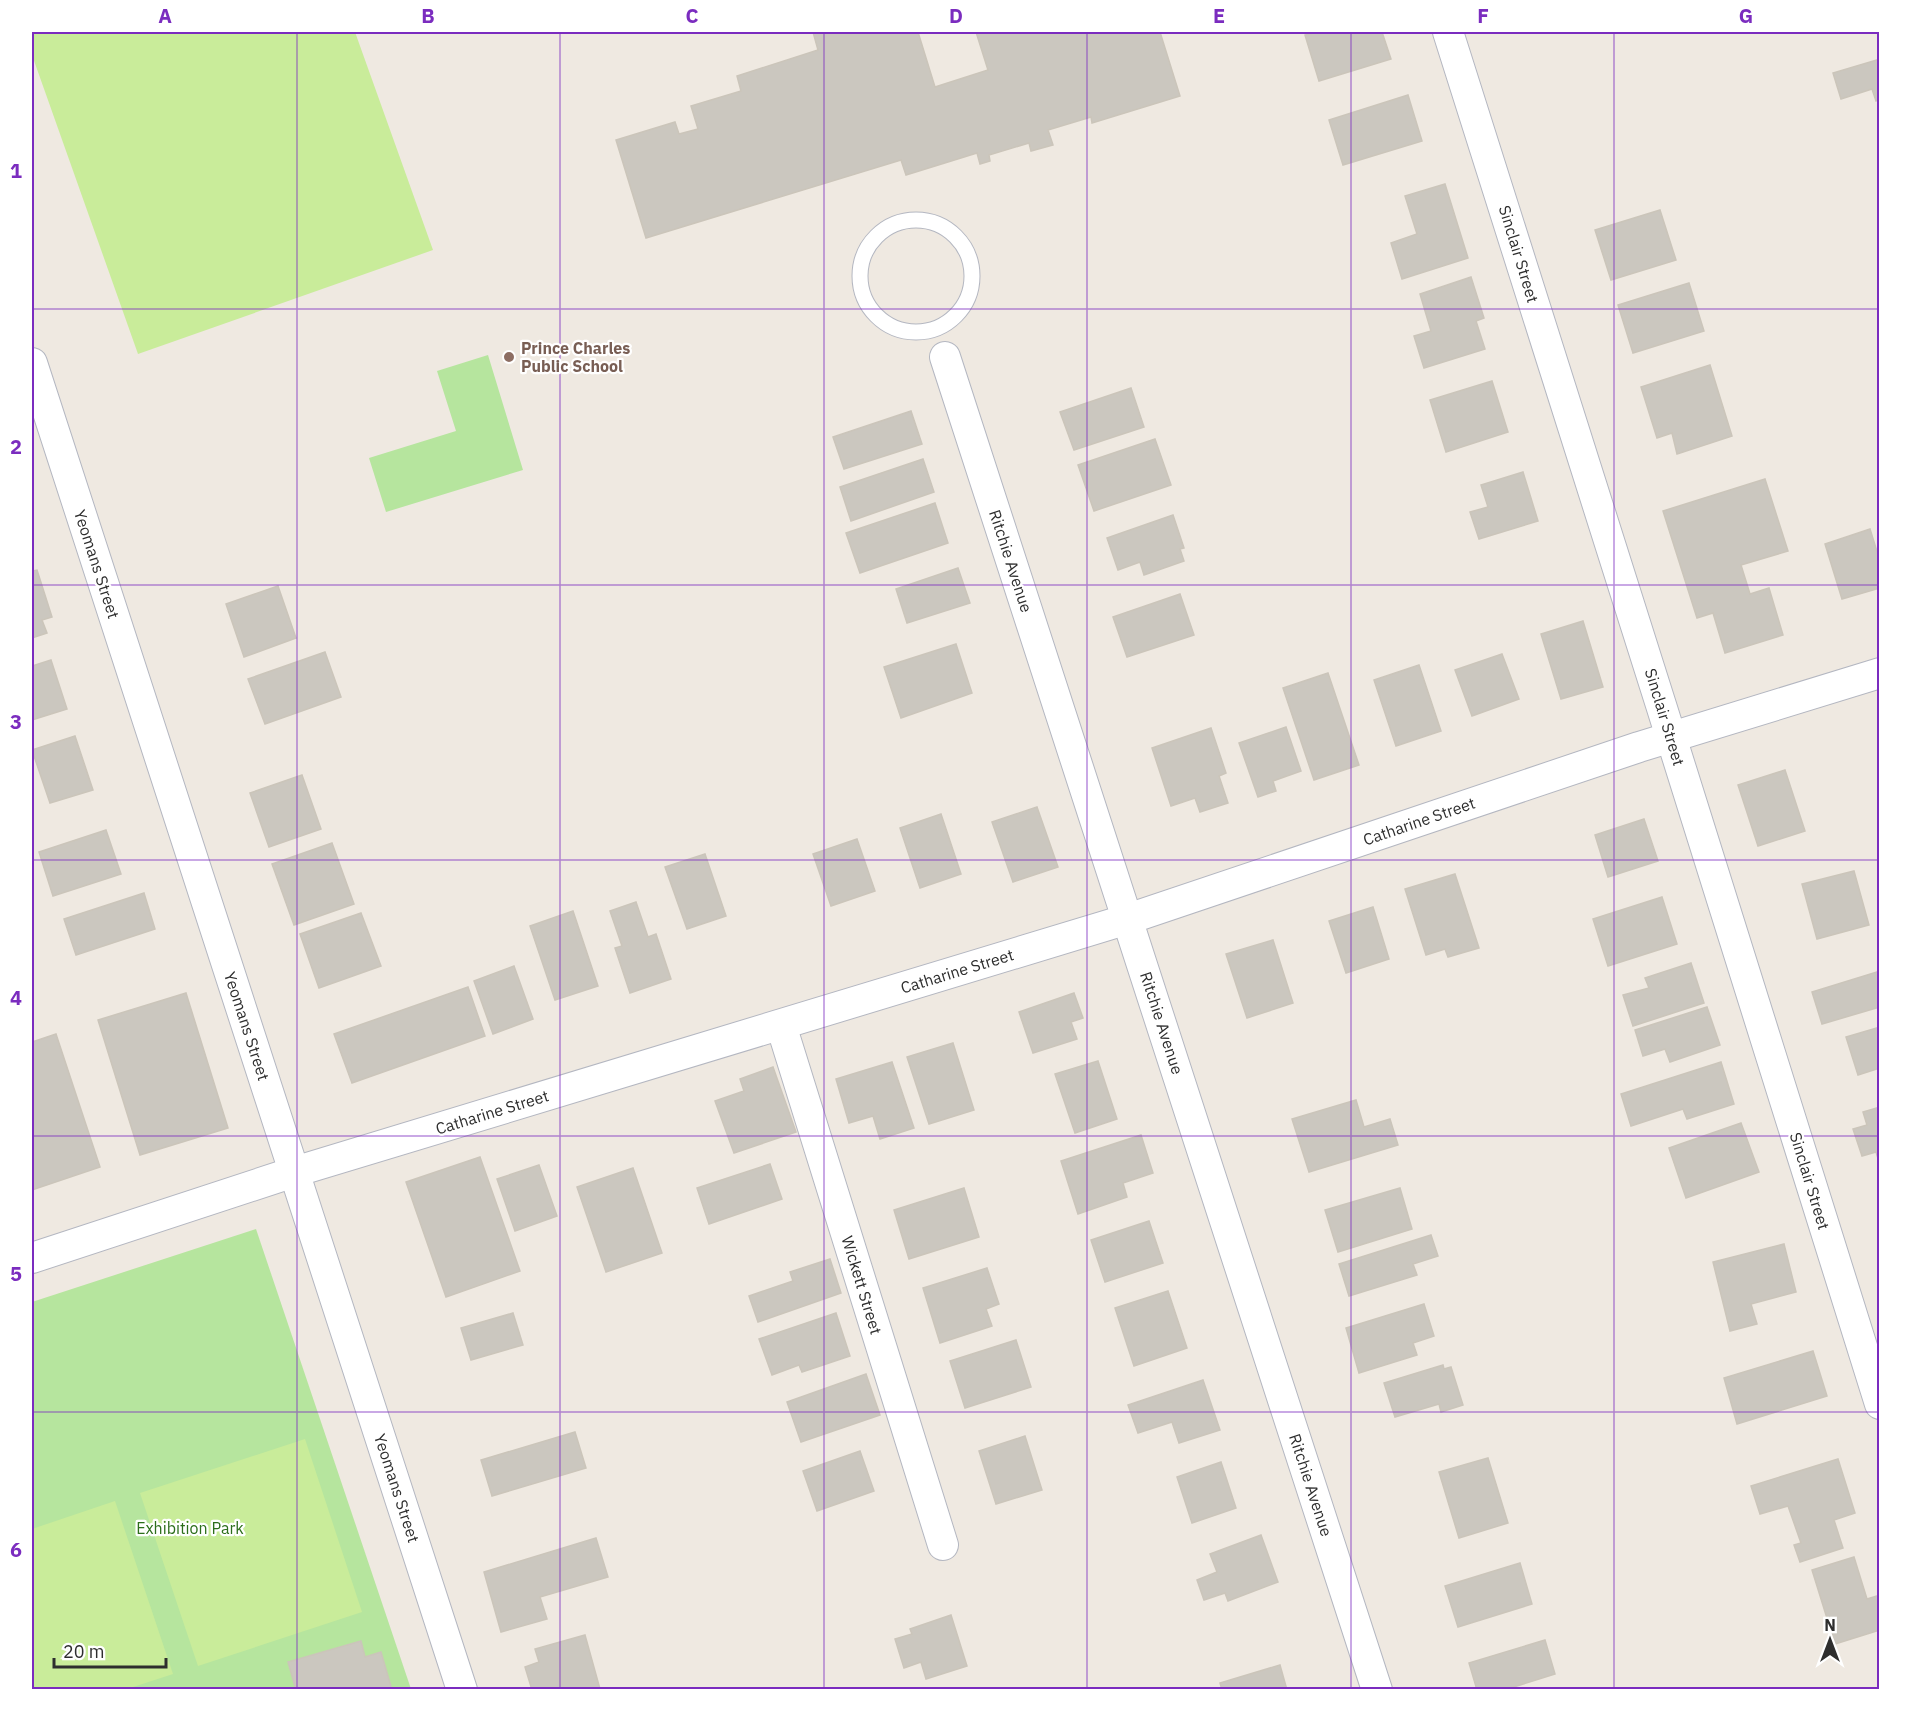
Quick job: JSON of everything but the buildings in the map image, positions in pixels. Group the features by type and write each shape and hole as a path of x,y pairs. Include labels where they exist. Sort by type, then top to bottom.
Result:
{"street":[{"name":"Sinclair Street","path":"1448,32 1880,1404"},
{"name":"Ritchie Avenue","path":"945,357 1377,1689"},
{"name":"Yeomans Street","path":"32,363 462,1689"},
{"name":"Catharine Street","path":"32,1258 294,1172 1128,919 1671,737 1880,673"},
{"name":"Wickett Street","path":"781,1025 943,1545"}],"lane":[{"path":"916,219 933,222 948,229 961,240 969,255 973,273 970,291 963,307 951,320 935,329 916,333 897,329 881,321 868,306 860,289 859,272 863,255 871,240 884,229 899,222 916,219"},
{"path":"935,329 945,357"}],"green space":[{"path":"32,32 355,32 433,250 138,354 32,55"},
{"path":"488,355 523,470 386,512 369,458 456,431 437,371"},
{"name":"Exhibition Park","path":"256,1229 411,1689 32,1689 32,1302"},
{"path":"305,1439 362,1612 198,1666 140,1493"},
{"path":"115,1501 173,1674 127,1689 32,1689 32,1529"}],"place":[{"name":"Prince Charles Public School","path":"509,357"}]}
